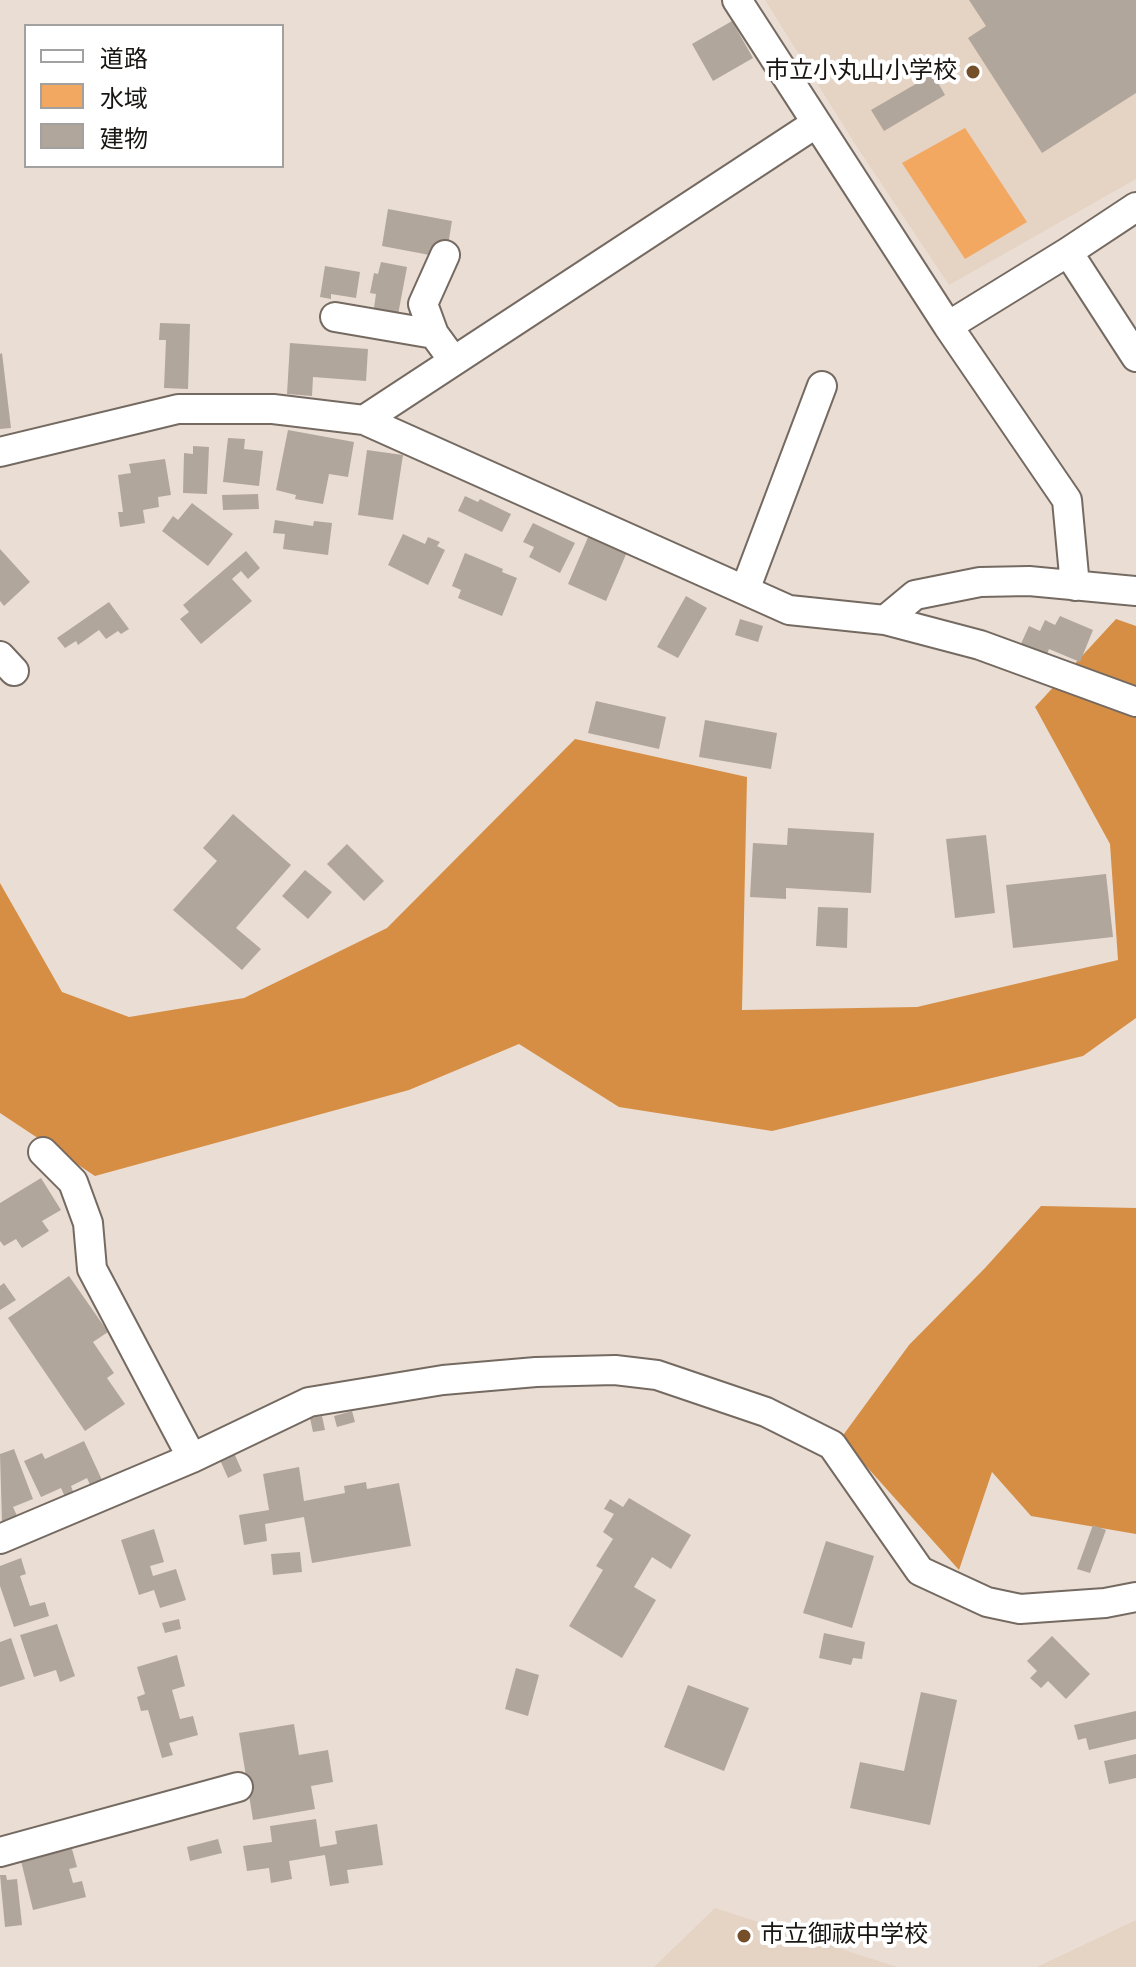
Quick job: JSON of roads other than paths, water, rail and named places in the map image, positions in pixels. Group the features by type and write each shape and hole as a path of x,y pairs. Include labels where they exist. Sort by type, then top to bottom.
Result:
{"street":[{"path":"737,0 948,326 1067,500 1075,586"},
{"path":"364,420 815,124"},
{"path":"948,326 1136,207"},
{"path":"1068,252 1136,357"},
{"path":"445,255 423,304 434,334 453,360"},
{"path":"335,317 434,334"},
{"path":"745,590 822,386"},
{"path":"0,452 178,409 273,409 364,420 789,610 885,620 980,645 1136,702"},
{"path":"885,620 915,595 980,582 1029,581 1136,591"},
{"path":"43,1152 73,1182 88,1223 92,1269 192,1458"},
{"path":"0,1539 192,1458 309,1402 443,1380 536,1372 615,1370 657,1375 766,1412 832,1445 920,1571 987,1602 1020,1609 1105,1603 1136,1597"},
{"path":"0,1852 238,1787"}],"water":[{"path":"965,128 1027,222 965,259 902,163"}],"place":[{"name":"市立小丸山小学校","path":"973,72"},
{"name":"市立御祓中学校","path":"744,1936"}]}
